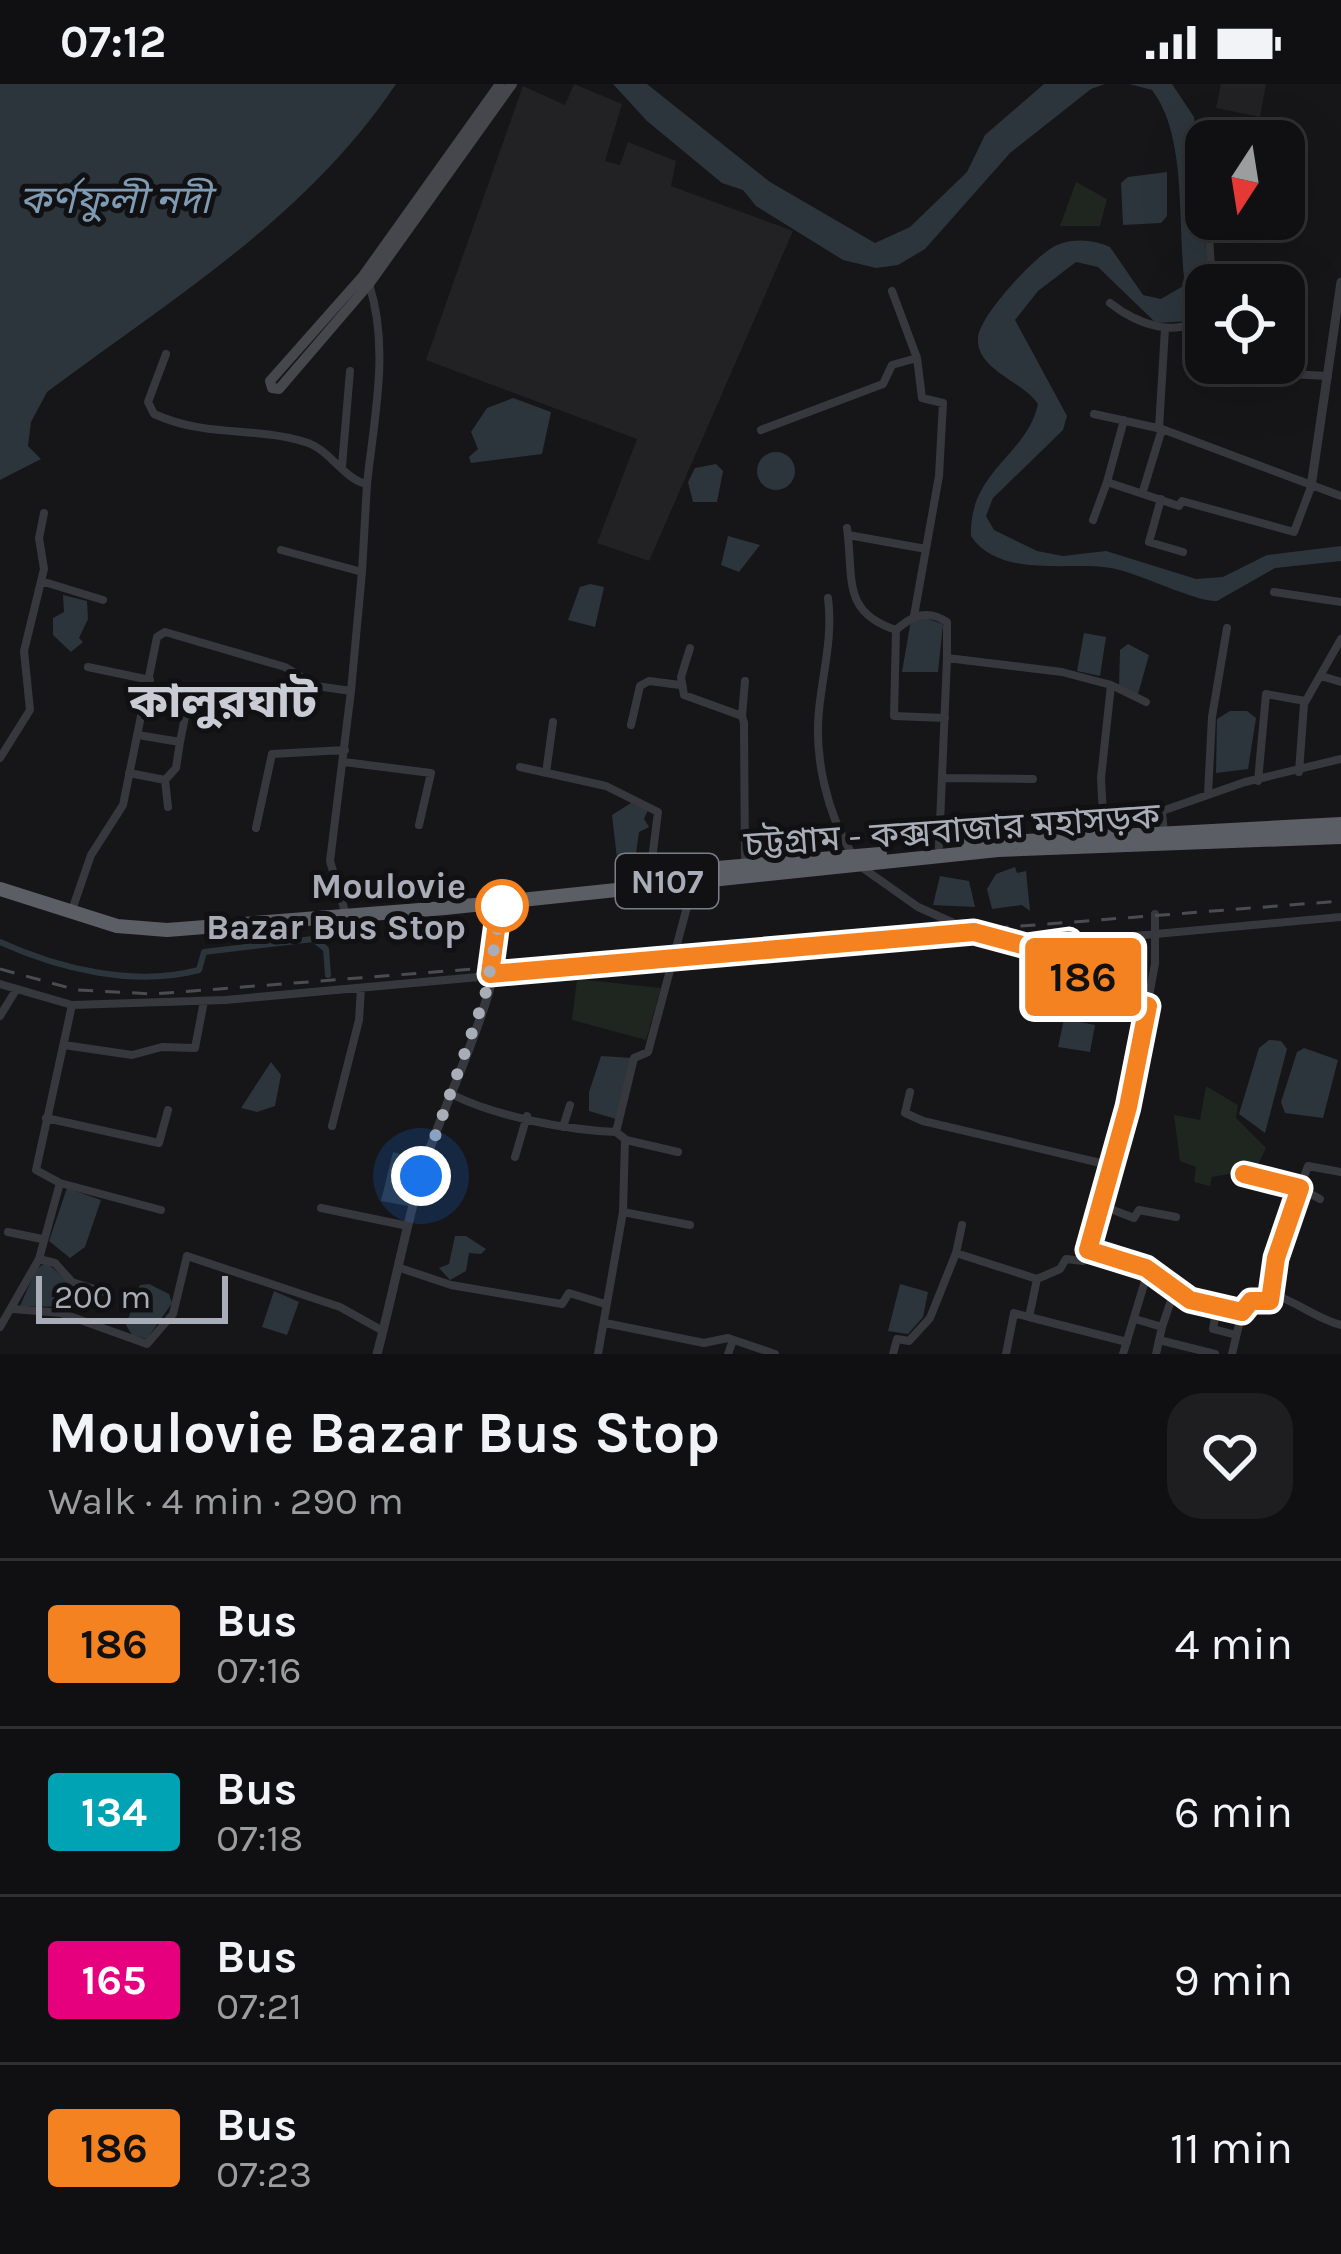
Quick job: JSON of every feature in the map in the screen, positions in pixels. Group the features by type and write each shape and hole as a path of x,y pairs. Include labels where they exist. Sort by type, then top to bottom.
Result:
{"highway":[{"name":"চট্টগ্রাম - কক্সবাজার মহাসড়ক","path":"502,897 650,875 1341,824"},
{"name":"চট্টগ্রাম - কক্সবাজার মহাসড়ক","path":"856,861 939,847 1104,834 1341,837"},
{"name":"চট্টগ্রাম - কক্সবাজার মহাসড়ক","path":"0,885 72,909 150,922 346,912 746,870"}],"main road":[{"path":"500,84 428,190 363,276 270,381 272,388 280,389 369,284 512,84"}],"street":[{"path":"1107,482 1295,532 1311,487 1341,282"},
{"path":"346,912 330,862 344,762 380,360 380,320 369,284"},
{"path":"892,291 917,358 922,398 943,403 939,476 914,616"},
{"path":"1110,304 1165,329 1185,326"},
{"path":"1143,491 1160,429 1165,329"},
{"path":"166,354 148,402 154,414 198,430 308,442 355,482 367,484"},
{"path":"761,430 883,384 892,365 917,358"},
{"path":"342,468 350,371"},
{"path":"1305,375 1329,376"},
{"path":"1094,414 1160,429 1341,496"},
{"path":"1093,520 1124,420"},
{"path":"1161,499 1149,542 1183,552"},
{"path":"0,758 30,710 24,651 41,581 44,513"},
{"path":"896,630 861,613 848,532 926,549"},
{"path":"281,550 362,572"},
{"path":"41,581 103,600"},
{"path":"1274,592 1341,602"},
{"path":"828,598 831,625 818,712 819,754 834,815 856,861 897,896 974,932 1026,946 1341,917"},
{"path":"896,630 914,616 937,615 947,622 939,847"},
{"path":"1208,794 1212,716 1227,628"},
{"path":"896,630 894,716 945,718"},
{"path":"72,909 91,855 122,806 158,637 165,632 286,667 316,686 351,691"},
{"path":"1299,772 1305,701 1341,640"},
{"path":"690,648 680,685 684,695 742,716"},
{"path":"947,658 1033,667 1111,685 1146,702"},
{"path":"88,667 151,680"},
{"path":"1321,676 1341,682"},
{"path":"632,724 640,686 649,681 680,685"},
{"path":"745,681 746,870"},
{"path":"1104,834 1101,778 1111,685"},
{"path":"1258,781 1266,694 1305,701"},
{"path":"168,807 165,780 176,767 187,707"},
{"path":"546,773 553,722"},
{"path":"138,735 180,742"},
{"path":"256,828 272,754 345,750"},
{"path":"1164,836 1162,811 1341,759"},
{"path":"344,762 431,773 418,825"},
{"path":"520,767 606,786 658,812 650,875"},
{"path":"129,773 165,780"},
{"path":"944,778 1034,779"},
{"path":"598,1354 623,1212 621,1136 634,1058 648,1052 694,879"},
{"path":"377,1354 421,1176 453,1095 490,974 502,897"},
{"path":"956,1252 1037,1279 1060,1269 1066,1259 1083,1261 1128,1107 1148,1006 1155,914"},
{"path":"0,984 72,1005 204,1001 974,932"},
{"path":"1069,940 1073,963 1087,982 1148,1006"},
{"path":"332,1126 359,1020 361,988"},
{"path":"0,1016 16,990"},
{"path":"64,1045 132,1055 162,1047 195,1048 204,1001"},
{"path":"72,1005 36,1170 60,1183 161,1210"},
{"path":"910,1092 904,1113 923,1121 1109,1166"},
{"path":"453,1095 476,1107 678,1152"},
{"path":"563,1126 570,1105"},
{"path":"46,1118 159,1143 168,1110"},
{"path":"515,1157 527,1116"},
{"path":"1232,1354 1242,1312 1251,1301 1270,1301 1276,1258 1309,1165 1341,1172"},
{"path":"1244,1174 1300,1188 1320,1199"},
{"path":"0,1327 39,1259 60,1183"},
{"path":"1100,1204 1134,1218 1139,1210 1176,1216"},
{"path":"321,1208 410,1227"},
{"path":"623,1212 689,1225"},
{"path":"893,1354 897,1339 909,1341 930,1318 962,1225"},
{"path":"8,1232 42,1239"},
{"path":"1088,1250 1148,1271 1190,1300 1242,1312"},
{"path":"14,1309 62,1313 146,1344 173,1314 187,1256 340,1307 383,1331"},
{"path":"39,1259 56,1263 72,1282 104,1292"},
{"path":"400,1268 496,1294 526,1294 562,1304 569,1293 605,1304"},
{"path":"1123,1354 1148,1271"},
{"path":"1029,1317 1037,1279"},
{"path":"1156,1354 1176,1288"},
{"path":"1272,1294 1308,1305 1321,1319 1341,1325"},
{"path":"1217,1306 1213,1329 1236,1335"},
{"path":"1006,1354 1014,1313 1127,1342"},
{"path":"1136,1319 1162,1327"},
{"path":"605,1323 704,1343 734,1340 775,1354"},
{"path":"728,1354 734,1340"},
{"path":"1159,1340 1215,1354"}],"shaded area":[{"path":"574,84 622,104 605,161 620,165 628,142 676,161 671,186 793,231 649,561 597,543 637,439 426,360 523,86 565,105"},
{"path":"1221,84 1266,84 1260,117 1216,108"},
{"path":"1076,182 1107,199 1100,226 1060,226"},
{"path":"577,979 661,988 646,1040 572,1020"},
{"path":"1206,1086 1238,1105 1236,1118 1266,1148 1256,1169 1212,1177 1210,1186 1194,1182 1196,1167 1180,1161 1174,1115 1200,1120"}],"water":[{"name":"কর্ণফুলী নদী","path":"0,84 396,84 361,132 280,215 47,392 31,422 28,446 41,459 0,480"},
{"path":"613,84 647,84 770,182 875,243 910,227 967,172 985,135 1044,84 1105,84 1091,89 1010,153 925,249 898,265 876,268 843,260 756,206 743,190 722,183 647,121"},
{"path":"1129,84 1172,84 1194,117 1185,120 1185,240 1205,240 1207,264 1185,264 1185,285 1176,157 1163,109 1152,90"},
{"path":"1167,172 1167,216 1161,223 1123,225 1121,183 1128,177"},
{"path":"1082,240 1110,247 1143,295 1161,299 1185,285 1185,321 1156,323 1098,267 1076,262 1038,291 1015,320 1067,416 1063,430 993,498 986,516 994,530 1037,551 1063,556 1106,551 1196,579 1223,577 1267,555 1341,546 1341,561 1275,568 1217,601 1111,568 1017,563 983,549 971,536 979,495 1023,437 1038,404 992,367 979,349 981,328 1009,288 1055,246"},
{"path":"513,398 551,412 542,454 471,463 469,457 478,449 471,432 487,408"},
{"path":"776,452 789,458 795,471 789,484 776,490 763,484 757,471 763,458"},
{"path":"716,464 723,471 717,502 693,502 688,482 695,468"},
{"path":"728,536 760,545 739,572 721,565"},
{"path":"580,587 604,587 595,627 568,620"},
{"path":"63,595 87,601 88,619 79,638 83,642 71,652 53,635 53,618 64,612"},
{"path":"925,618 943,624 938,672 902,672 911,620"},
{"path":"1084,633 1106,637 1100,676 1077,671"},
{"path":"1128,644 1149,655 1138,694 1119,687 1120,650"},
{"path":"1230,711 1247,711 1256,718 1248,769 1216,773 1217,719"},
{"path":"631,803 648,810 644,819 649,827 639,832 636,853 617,858 612,815"},
{"path":"1015,867 1017,873 1026,871 1030,911 1022,905 992,909 987,889 996,874"},
{"path":"940,876 969,881 975,907 933,905"},
{"path":"1064,1019 1095,1025 1090,1052 1058,1047"},
{"path":"1269,1040 1281,1041 1287,1049 1265,1133 1239,1114 1259,1048"},
{"path":"1304,1048 1338,1060 1323,1118 1285,1113 1281,1102 1297,1052"},
{"path":"601,1056 632,1058 616,1119 589,1111 589,1092"},
{"path":"271,1062 281,1075 275,1106 257,1112 241,1108"},
{"path":"393,1152 421,1160 408,1206 381,1201"},
{"path":"67,1188 101,1200 85,1247 70,1258 49,1241"},
{"path":"455,1236 466,1236 486,1249 481,1254 469,1253 466,1271 450,1280 439,1268 449,1264"},
{"path":"46,1262 71,1284 62,1307 20,1306 36,1270"},
{"path":"149,1284 169,1294 172,1303 147,1339 132,1335 126,1325 140,1285"},
{"path":"900,1284 928,1292 923,1317 908,1334 888,1331"},
{"path":"274,1291 299,1302 287,1335 262,1327"}],"waterway":[{"path":"0,942 72,967 149,977 199,970 204,952 313,939 326,949 328,975"}],"railway":[{"path":"0,969 77,990 154,994 1341,901"}],"bus line":[{"name":"186","path":"501,893 501,923 490,974 974,932 1026,946 1069,940 1073,963 1087,982 1119,999 1148,1006 1128,1107 1114,1142 1088,1250 1146,1268 1190,1300 1242,1312 1251,1301 1270,1301 1278,1271 1276,1258 1300,1188 1244,1174"}],"place":[{"name":"Moulovie Bazar Bus Stop","path":"502,906"}],"district":[{"name":"কালুরঘাট","path":"223,700"}],"route":[{"path":"421,1176 459,1081 485,996 502,906"}]}
